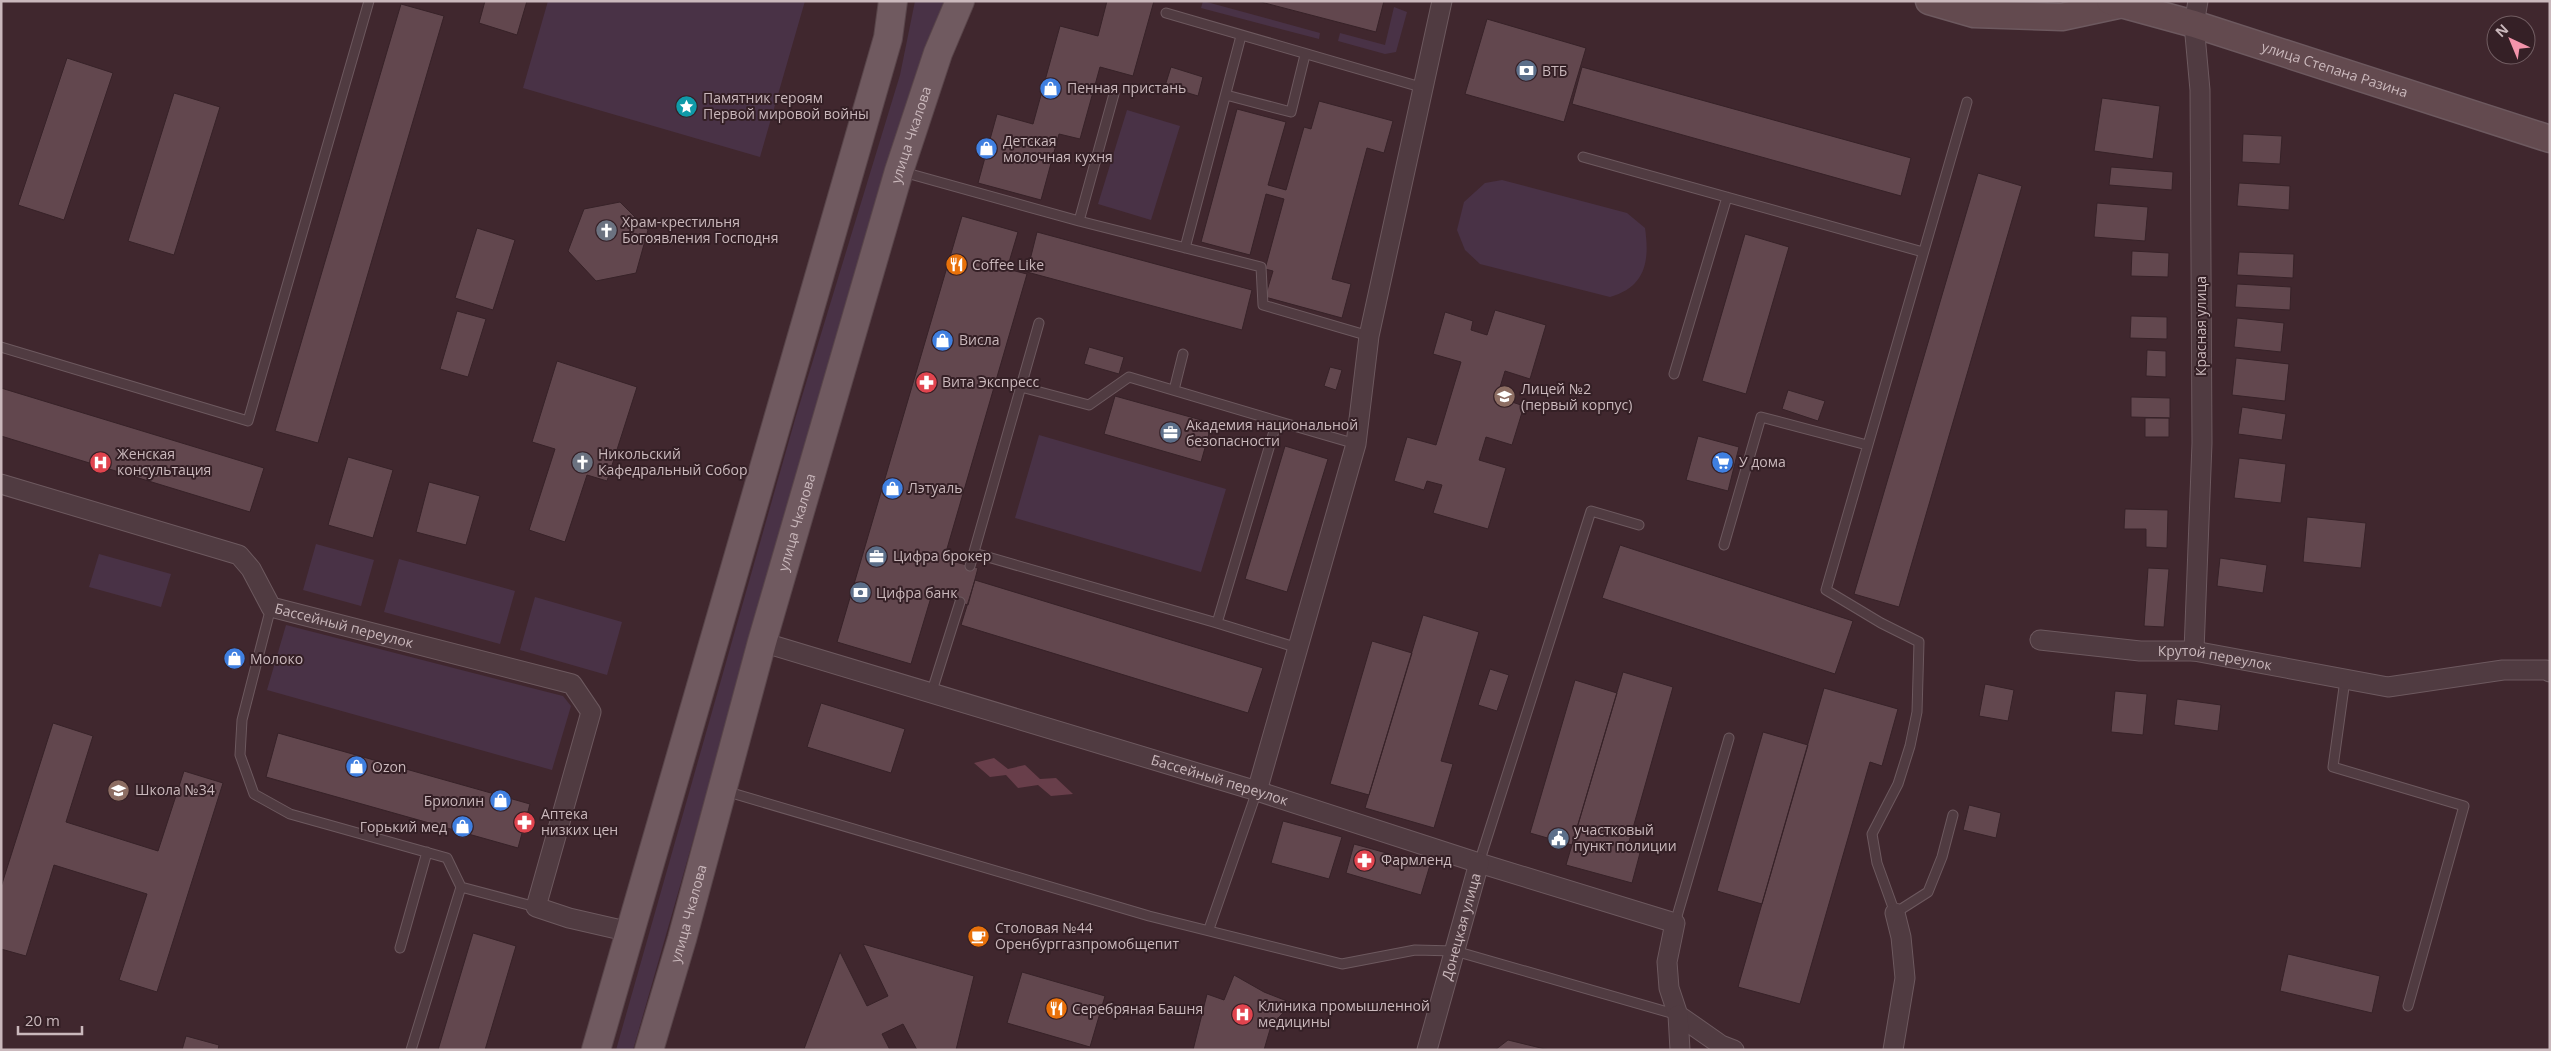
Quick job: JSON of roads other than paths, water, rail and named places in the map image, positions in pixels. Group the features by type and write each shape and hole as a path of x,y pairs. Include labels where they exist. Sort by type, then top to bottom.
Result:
{"main road":[{"path":"596,1050 888,38 893,1"},
{"name":"улица Чкалова","path":"649,1050 682,939 720,790 762,642 899,170 938,52 960,1"},
{"name":"улица Степана Разина","path":"1929,1 1974,14 2062,17 2114,3 2196,13 2550,139"}],"street":[{"path":"1257,791 1356,444 1369,336 1442,1"},
{"name":"Красная улица","path":"2194,651 2202,443 2200,90 2196,13"},
{"name":"Бассейный переулок","path":"1,484 239,555 251,570 270,607 572,684 591,712 536,907"},
{"name":"Крутой переулок","path":"2040,640 2140,651 2194,651 2388,687 2503,670 2546,670 2550,672"},
{"name":"Бассейный переулок","path":"762,642 932,691 1257,791 1479,863 1675,923"},
{"name":"Донецкая улица","path":"1427,1050 1479,863"},
{"path":"536,907 569,918 630,932"},
{"path":"1893,1050 1905,978 1901,937 1895,913"},
{"path":"1675,923 1667,962 1669,988 1678,1015 1680,1050"},
{"path":"1678,1015 1719,1048"}],"lane":[{"path":"1,346 248,421 369,1"},
{"path":"1166,14 1424,88"},
{"path":"1185,248 1241,36"},
{"path":"1226,95 1290,112 1305,54"},
{"path":"1078,221 1114,94"},
{"path":"1953,815 1942,857 1928,892 1895,913 1877,863 1872,834 1898,784 1910,746 1917,712 1919,642 1880,623 1826,590 1967,102"},
{"path":"1583,157 1923,252"},
{"path":"899,170 1078,221 1261,268 1263,305 1369,336"},
{"path":"1674,374 1727,197"},
{"path":"970,566 1039,323"},
{"path":"1174,390 1183,354"},
{"path":"1021,387 1088,406 1129,377 1356,444"},
{"path":"1724,545 1760,417 1867,444"},
{"path":"1217,623 1277,421"},
{"path":"1479,863 1591,510 1639,525"},
{"path":"974,553 1298,648"},
{"path":"932,691 960,602"},
{"path":"270,607 242,720 240,755 254,794 290,814 447,858 460,887 411,1050"},
{"path":"2345,680 2333,767 2464,806 2408,1006"},
{"path":"1675,923 1730,738"},
{"path":"720,790 1149,916 1210,929 1342,964 1415,950 1455,951 1678,1015"},
{"path":"1210,929 1257,791"},
{"path":"400,948 427,852"},
{"path":"460,887 536,907"}],"place":[{"name":"ВТБ","path":"1526,71"},
{"name":"Пенная пристань","path":"1051,88"},
{"name":"Памятник героям Первой мировой войны","path":"687,106"},
{"name":"Детская молочная кухня","path":"987,149"},
{"name":"Храм-крестильня Богоявления Господня","path":"606,230"},
{"name":"Coffee Like","path":"956,265"},
{"name":"Висла","path":"943,340"},
{"name":"Вита Экспресс","path":"926,382"},
{"name":"Лицей №2 (первый корпус)","path":"1505,397"},
{"name":"Академия национальной безопасности","path":"1170,433"},
{"name":"Женская консультация","path":"101,462"},
{"name":"Никольский Кафедральный Собор","path":"582,462"},
{"name":"У дома","path":"1723,462"},
{"name":"Лэтуаль","path":"892,488"},
{"name":"Цифра брокер","path":"877,556"},
{"name":"Цифра банк","path":"860,593"},
{"name":"Молоко","path":"234,659"},
{"name":"Ozon","path":"356,767"},
{"name":"Школа №34","path":"119,790"},
{"name":"Бриолин","path":"500,801"},
{"name":"Аптека низких цен","path":"525,822"},
{"name":"Горький мед","path":"463,827"},
{"name":"участковый пункт полиции","path":"1558,838"},
{"name":"Фармленд","path":"1365,860"},
{"name":"Столовая №44 Оренбурггазпромобщепит","path":"979,936"},
{"name":"Серебряная Башня","path":"1056,1009"},
{"name":"Клиника промышленной медицины","path":"1242,1014"}]}
